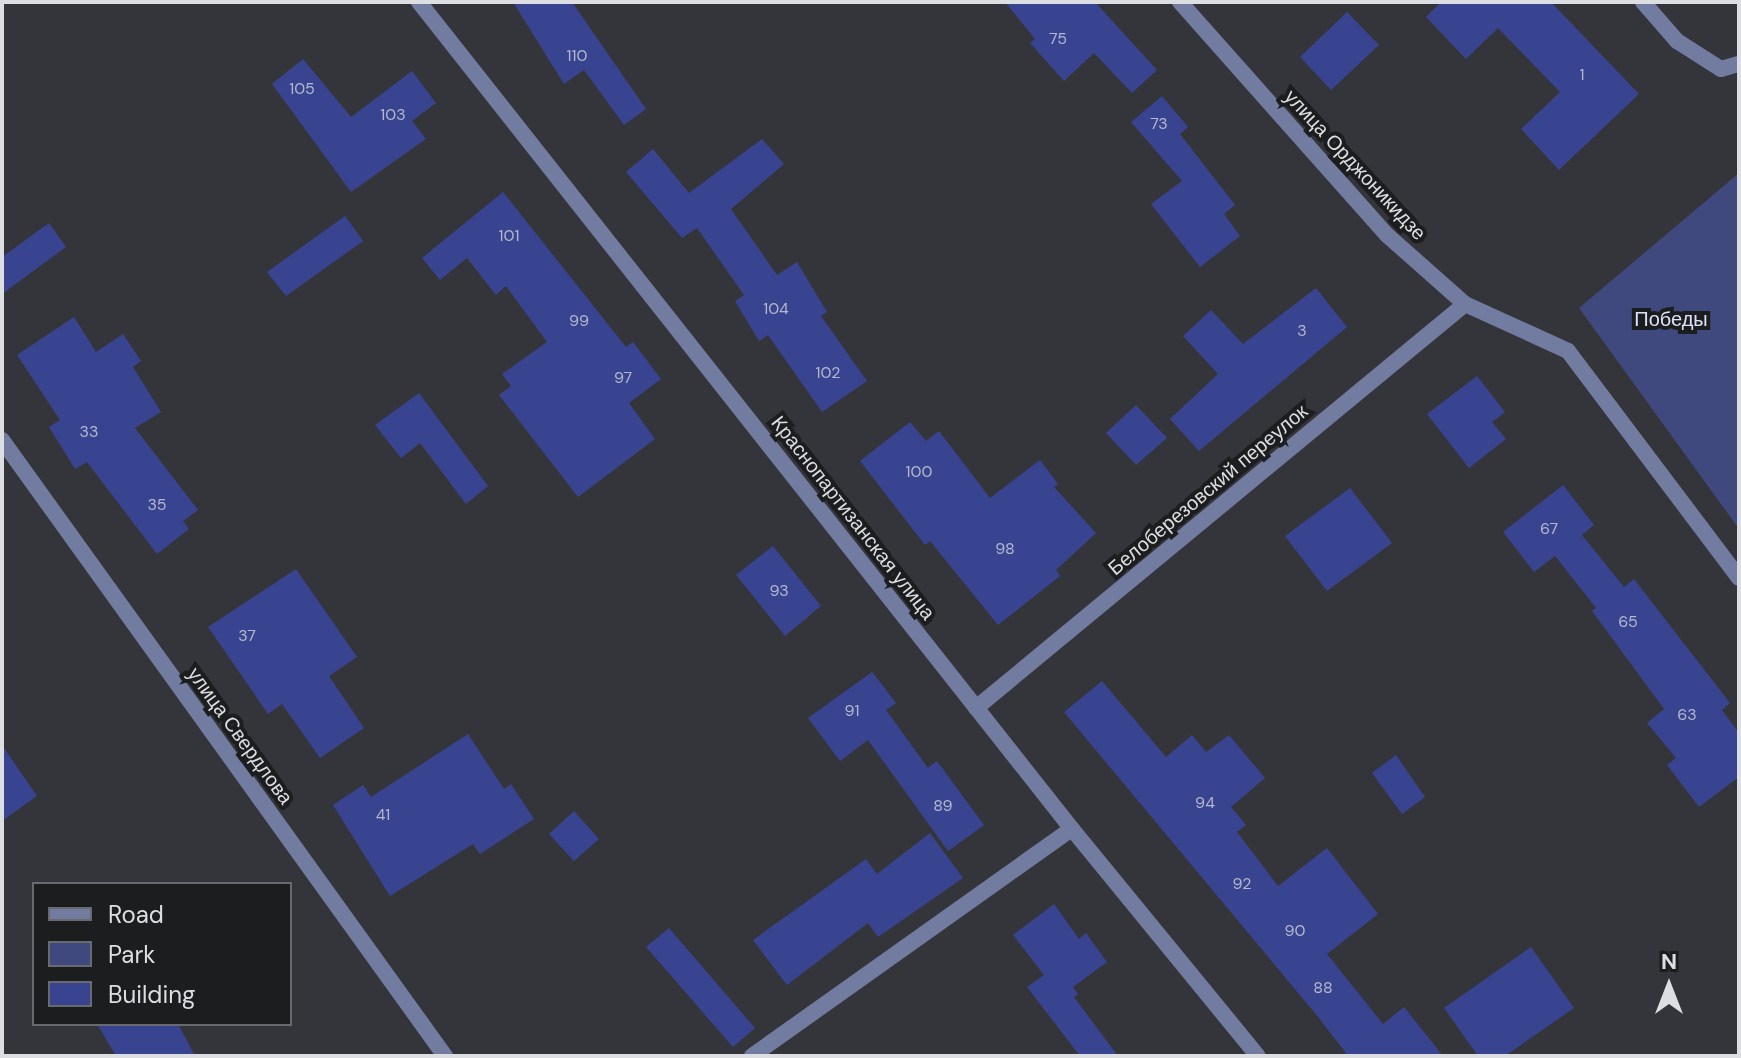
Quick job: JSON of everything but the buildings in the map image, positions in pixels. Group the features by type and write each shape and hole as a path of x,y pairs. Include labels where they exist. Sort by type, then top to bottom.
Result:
{"street":[{"name":"Краснопартизанская улица","path":"419,2 1072,829 1258,1056"},
{"name":"улица Орджоникидзе","path":"1180,2 1387,235 1465,304 1568,351 1739,578"},
{"path":"1643,2 1677,41 1721,69 1739,64"},
{"name":"Белоберезовский переулок","path":"976,708 1465,304"},
{"name":"улица Свердлова","path":"2,440 445,1056"},
{"path":"752,1056 1072,829"}],"green space":[{"name":"Победы","path":"1739,173 1739,529 1579,308"}]}
